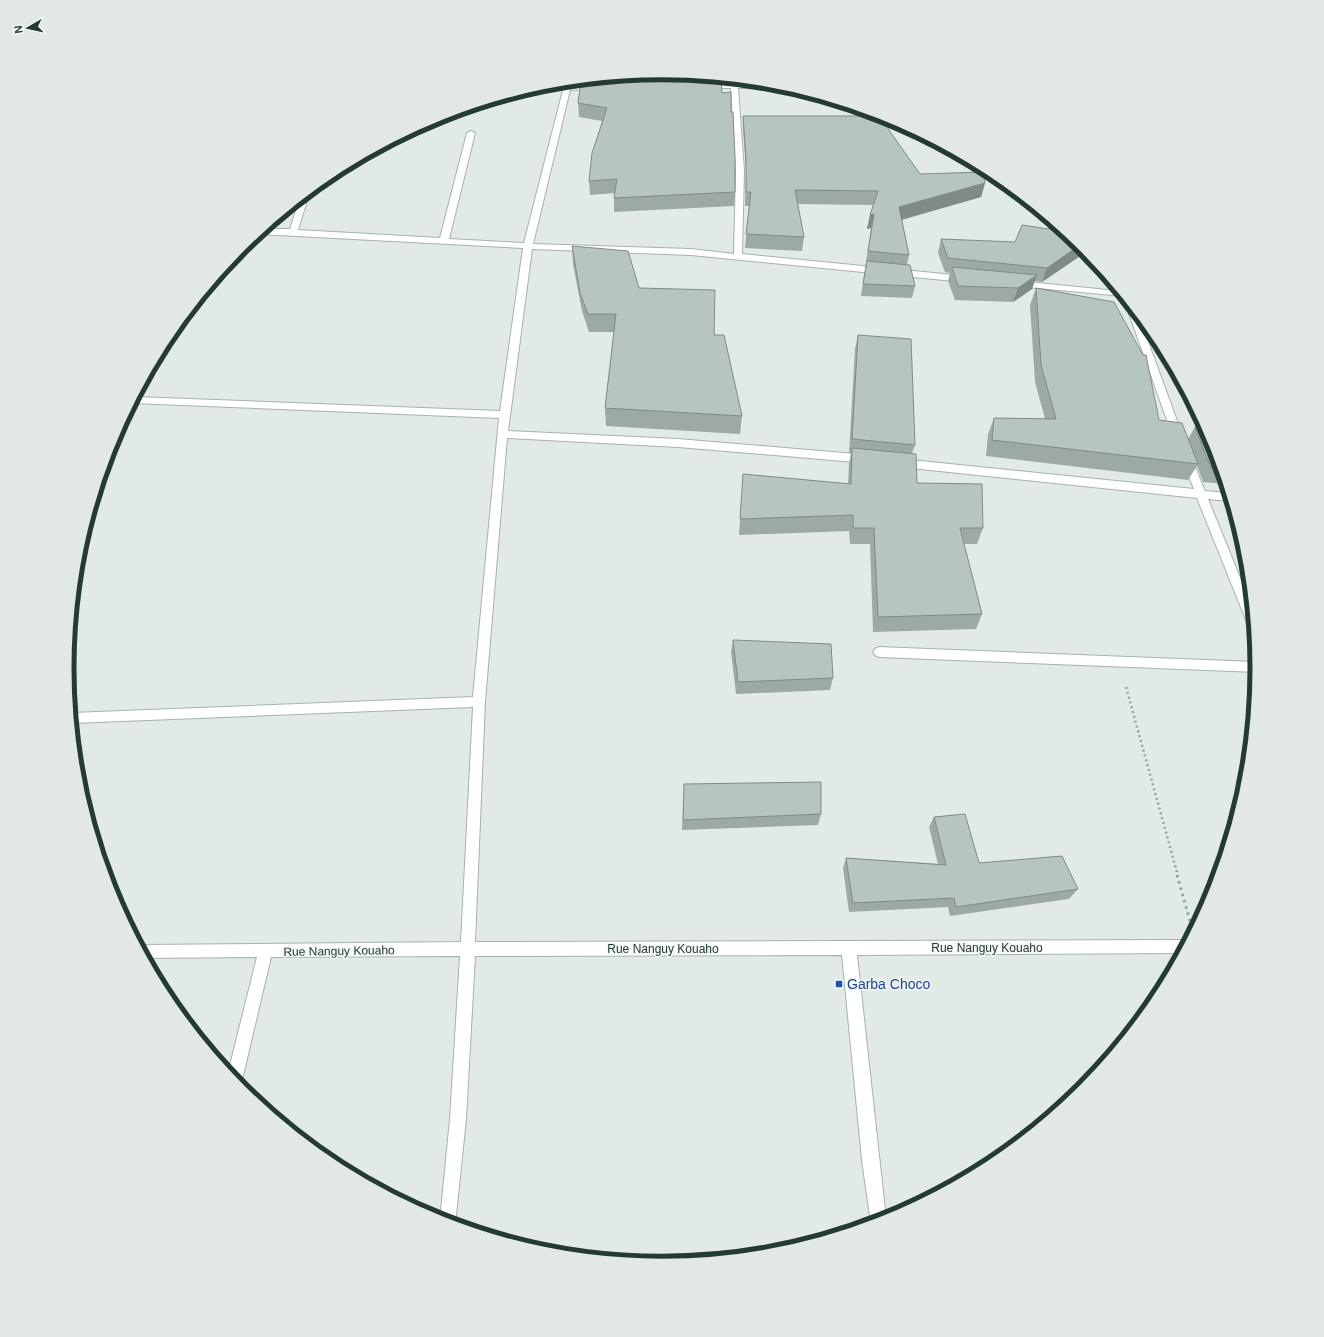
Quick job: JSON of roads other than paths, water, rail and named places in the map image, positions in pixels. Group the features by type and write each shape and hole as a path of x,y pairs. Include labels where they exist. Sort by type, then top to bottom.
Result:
{"street":[{"path":"695,86 720,84"},
{"path":"733,85 740,171 738,257"},
{"path":"586,86 607,87"},
{"path":"449,1216 458,1119 468,950 479,702 504,415 528,246 567,89"},
{"path":"444,241 471,133"},
{"path":"293,232 302,204"},
{"path":"268,232 293,232 528,246 691,252 972,280"},
{"path":"1012,284 1114,293"},
{"path":"1136,322 1200,494 1247,607"},
{"path":"139,400 504,415"},
{"path":"503,434 678,443 879,460"},
{"path":"894,462 1224,497"},
{"path":"879,652 1250,667"},
{"path":"76,718 479,702"},
{"name":"Rue Nanguy Kouaho","path":"147,951 265,952 1180,946"},
{"path":"849,949 870,1160 877,1216"},
{"path":"236,1073 265,952"}],"place":[{"name":"Garba Choco","path":"839,984"}]}
